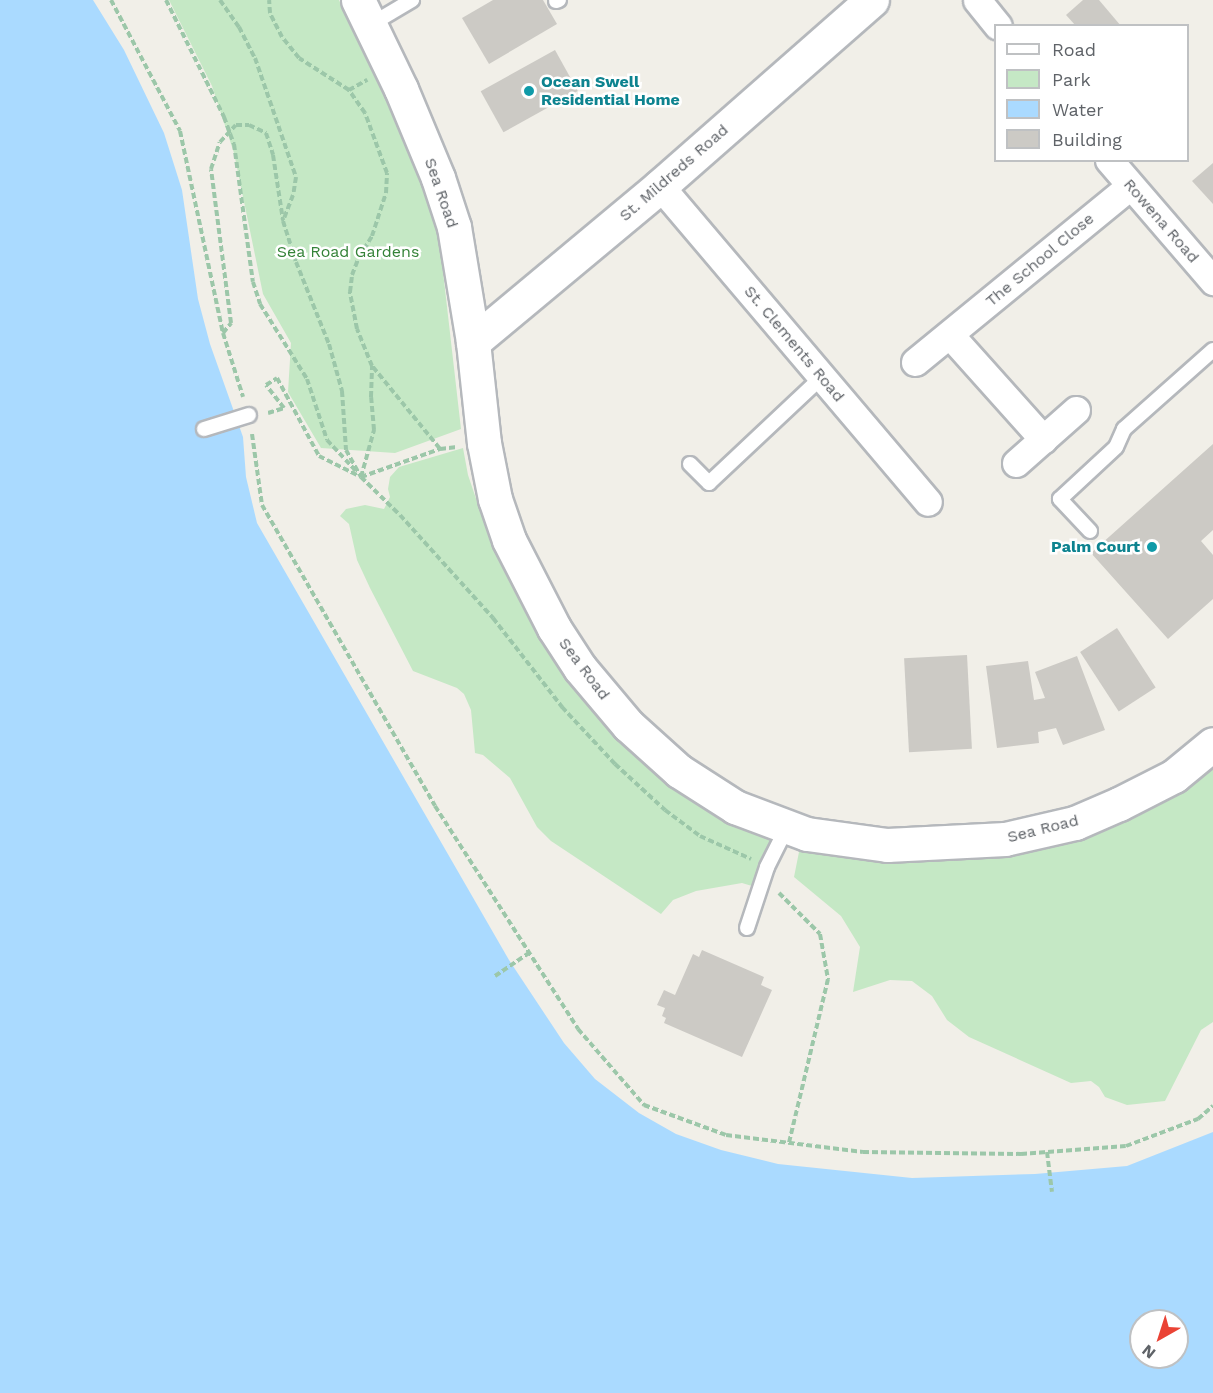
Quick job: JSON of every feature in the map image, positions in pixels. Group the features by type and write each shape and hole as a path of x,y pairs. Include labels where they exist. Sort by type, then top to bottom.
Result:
{"street":[{"name":"St. Mildreds Road","path":"473,342 660,186 872,0"},
{"path":"976,0 996,24"},
{"name":"Sea Road","path":"364,13 438,178 454,227 473,342 484,443 495,499 509,540 554,628 580,668 628,725 679,771 735,807 807,834 887,844 1005,839 1075,823 1119,804 1174,776 1213,744"},
{"name":"Rowena Road","path":"1111,162 1213,281"},
{"name":"St. Clements Road","path":"660,186 928,502"},
{"name":"The School Close","path":"915,362 1130,186"},
{"path":"950,335 1043,440"},
{"path":"1016,463 1076,410"}],"lane":[{"path":"364,13 412,0"},
{"path":"1090,531 1060,499 1116,447 1124,429 1213,350"},
{"path":"690,464 709,483 822,377"},
{"path":"204,429 249,415"},
{"path":"747,927 767,867 787,826"}],"path":[{"path":"111,0 180,131 222,333 249,415 262,505 435,806 578,1029 644,1105 726,1135 863,1152 1047,1152 1126,1146 1198,1119 1213,1106"},
{"path":"166,0 224,117 234,144 253,282 260,304 307,379 327,440 400,515 493,618 562,707 615,764 665,810 700,836 767,867"},
{"path":"220,0 239,27 255,58 296,177 293,195 283,221"},
{"path":"269,0 270,13 282,37 299,58 349,90 365,113 387,173 386,193 372,236 359,257 352,275 350,292 357,329 372,366 440,449"},
{"path":"222,333 231,323 210,169 220,142 236,125 249,125 266,134 273,155 283,221 296,262 329,344 342,392 346,450 361,477"},
{"path":"361,477 374,430 371,397 372,366"},
{"path":"284,408 266,385 277,378 319,456 361,477 440,449 484,443"},
{"path":"776,889 820,934 828,979 789,1143"},
{"path":"495,975 529,953"},
{"path":"1047,1152 1052,1192"}],"green space":[{"name":"Sea Road Gardens","path":"169,0 339,0 397,122 438,228 461,429 395,453 321,448 288,392 291,343 263,294 234,153 212,86"},
{"path":"463,448 468,475 488,534 529,611 754,831 772,839 752,886 742,883 696,891 673,900 661,914 551,841 537,827 510,778 483,755 475,753 471,710 464,694 457,688 413,671 357,560 349,524 340,516 346,509 365,505 384,509 390,497 388,489 390,477 399,467"},
{"path":"1213,759 1213,1022 1201,1030 1165,1101 1127,1105 1105,1097 1099,1087 1091,1081 1071,1083 969,1037 947,1020 932,996 912,981 890,980 853,992 860,947 841,916 794,877 800,847 1011,851"}],"water":[{"path":"0,0 93,0 124,50 164,133 182,190 198,299 210,344 243,437 246,477 257,523 509,960 564,1043 595,1079 639,1113 676,1134 721,1150 778,1164 912,1178 1035,1174 1127,1166 1213,1132 1213,1393 0,1393"}],"building":[{"path":"493,0 543,0 557,24 489,64 462,18"},
{"path":"1083,0 1099,0 1119,24 1074,24 1066,15"},
{"name":"Ocean Swell Residential Home","path":"555,50 578,91 503,132 481,91"},
{"path":"1213,163 1213,204 1192,181"},
{"name":"Palm Court","path":"1213,444 1213,530 1201,541 1213,555 1213,599 1168,639 1091,553"},
{"path":"1117,628 1156,688 1119,712 1080,652"},
{"path":"967,655 972,749 909,752 904,658"},
{"path":"1077,656 1105,730 1063,745 1056,728 1038,732 1039,743 997,748 986,666 1028,661 1034,700 1045,698 1035,672"},
{"path":"702,950 764,977 761,985 772,990 742,1057 664,1023 666,1018 662,1016 665,1008 657,1005 664,990 675,995 693,954 699,957"}],"place":[{"name":"Ocean Swell Residential Home","path":"529,91"},
{"name":"Palm Court","path":"1152,547"}]}
